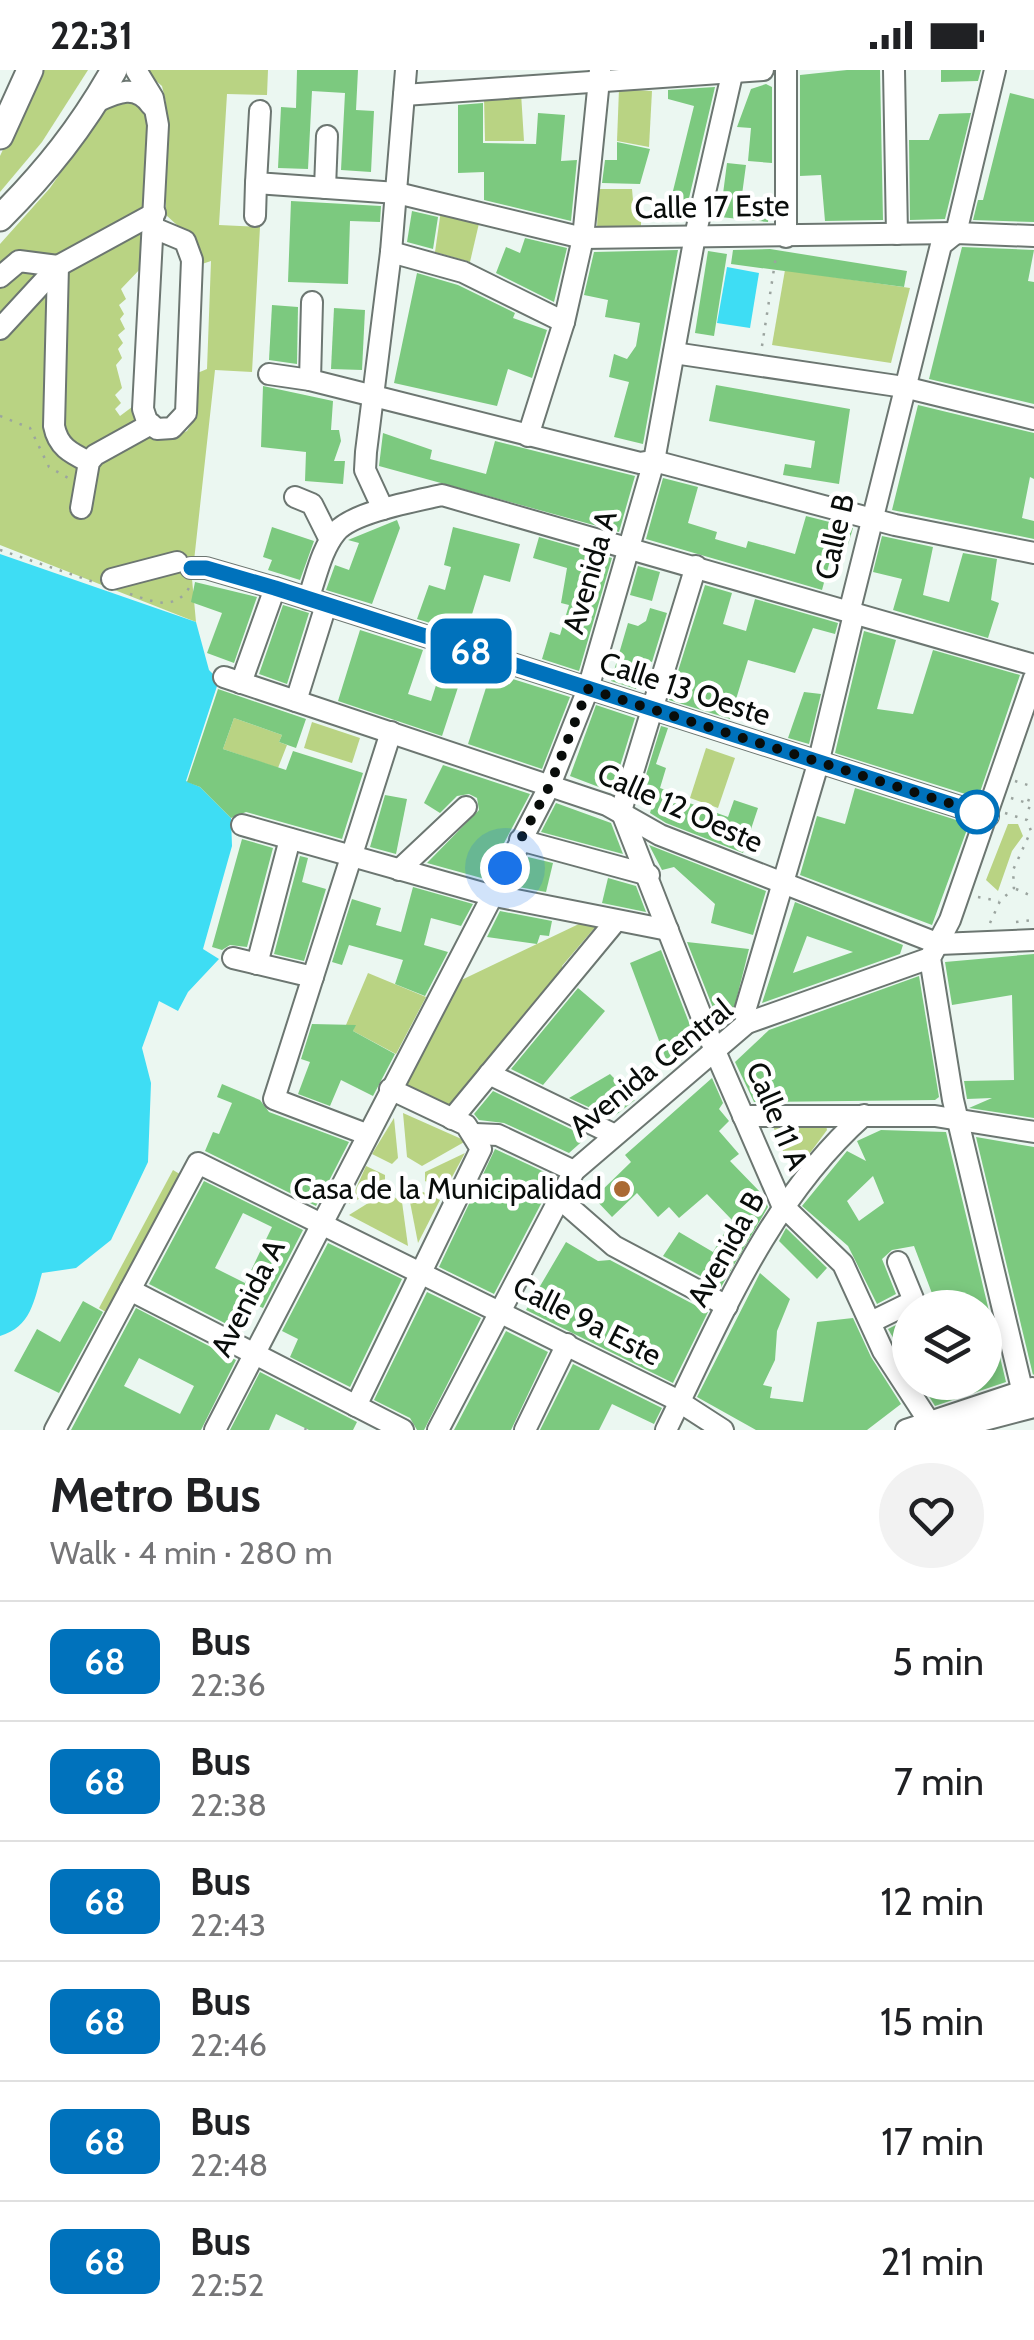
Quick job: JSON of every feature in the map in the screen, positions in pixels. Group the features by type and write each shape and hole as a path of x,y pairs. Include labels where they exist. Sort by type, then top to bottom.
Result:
{"main road":[{"path":"0,136 30,70"},
{"path":"0,218 46,172 114,70"}],"street":[{"path":"136,70 153,98 158,125 143,408 150,424 172,428 186,413 192,260 185,242 154,221"},
{"path":"383,510 365,470 391,252 406,70"},
{"path":"404,94 600,76 763,70"},
{"path":"782,240 786,70"},
{"path":"894,70 897,234"},
{"name":"Calle B","path":"747,1022 745,1011 818,764 853,618 850,609 870,516 941,246 956,233 995,70"},
{"name":"Avenida A","path":"215,1430 550,785 588,689 654,461 694,236 733,71"},
{"path":"528,436 564,322 582,238 600,76"},
{"path":"96,102 120,90 146,98 153,108"},
{"path":"254,216 260,111"},
{"path":"325,188 326,136"},
{"name":"Calle 17 Este","path":"256,183 397,193 582,238 694,236 782,240 956,233 1034,236"},
{"path":"0,329 58,266 154,221"},
{"path":"391,252 463,272 564,322"},
{"path":"0,278 19,261 58,266"},
{"path":"58,266 56,439 89,462"},
{"path":"310,380 312,302"},
{"path":"674,353 904,387 1034,419"},
{"path":"270,374 373,393 528,436 640,463 654,461 1034,553"},
{"path":"81,508 89,462 150,424"},
{"path":"296,701 330,540 339,528 383,510 442,495 850,609 1034,665"},
{"path":"295,497 312,504 330,540"},
{"name":"Calle 13 Oeste","path":"112,578 184,565 206,568 818,764 996,814"},
{"path":"621,811 696,566"},
{"name":"Calle 12 Oeste","path":"275,588 233,680 621,811 660,835 934,951"},
{"path":"937,1425 1028,1388 953,1100 934,951 996,814 1034,678"},
{"path":"366,1134 274,1099 392,732"},
{"path":"399,870 466,807"},
{"name":"Calle 11 A","path":"621,811 715,1051 782,1206"},
{"path":"242,825 490,895 668,930"},
{"path":"257,964 290,839"},
{"path":"520,840 648,875"},
{"path":"452,1118 615,922"},
{"name":"Avenida Central","path":"438,1430 574,1171 747,1022 934,951 1034,940"},
{"path":"233,958 313,978"},
{"path":"489,1074 613,1134"},
{"path":"356,1406 478,1158 480,1141 452,1118 390,1088"},
{"path":"744,1116 864,1114 961,1120 1034,1132"},
{"name":"Avenida B","path":"666,1430 726,1306 782,1206 837,1138 864,1114"},
{"path":"476,1134 498,1135 574,1171"},
{"name":"Calle 9a Este","path":"130,1290 198,1162 499,1309 680,1402 723,1430"},
{"path":"559,1198 614,1246 726,1306"},
{"path":"782,1206 844,1264 883,1351 937,1425"},
{"path":"872,1322 914,1301 898,1262"},
{"path":"56,1430 130,1290 403,1430"},
{"path":"525,1430 567,1344"},
{"path":"906,1430 1034,1407"}],"path":[{"path":"762,347 782,240"},
{"path":"0,416 30,428 48,467 85,486"},
{"path":"1014,781 1034,787"},
{"path":"1009,797 1034,803 1032,810 1027,803"},
{"path":"988,925 1000,902 1014,888 1013,870 1029,840 1032,824 996,814"},
{"path":"1014,888 1034,897"},
{"path":"969,904 981,895 1000,902"},
{"path":"980,925 1034,920"}],"green space":[{"path":"40,70 88,70 42,142 0,192 0,156"},
{"path":"143,70 268,70 267,95 227,94 219,225 260,227 252,372 215,370 192,579 196,622 0,545 0,244 50,188 109,103 123,98 142,104 149,131 142,267 121,289 126,299 119,305 124,314 120,319 125,329 118,335 123,343 118,349 122,358 116,365 122,388 115,395 121,403 115,409 120,416 136,404 157,436 166,440 187,431 198,413 195,374 207,369 211,261 199,265 189,236 166,215 166,103 162,86"},
{"path":"619,89 652,91 649,147 617,141"},
{"path":"521,93 524,141 485,141 484,96"},
{"path":"598,189 632,189 633,200 641,201 641,232 597,232"},
{"path":"441,210 480,219 470,262 435,252"},
{"path":"785,270 910,288 891,363 772,345"},
{"path":"234,718 282,735 279,742 287,745 278,768 223,749"},
{"path":"312,722 360,738 352,763 304,748"},
{"path":"706,748 735,758 718,808 690,798"},
{"path":"1008,824 1018,824 1023,836 1012,851 998,891 986,880"},
{"path":"581,923 597,925 562,966 566,977 451,1109 402,1084 451,985"},
{"path":"368,973 426,997 396,1054 353,1031 355,1025 346,1025"},
{"path":"403,1113 466,1141 422,1166 407,1157"},
{"path":"394,1118 398,1158 392,1164 372,1154"},
{"path":"826,1125 827,1130 793,1176 773,1126"},
{"path":"465,1153 444,1192 425,1181 425,1172"},
{"path":"366,1166 385,1175 385,1185 349,1204"},
{"path":"173,1170 183,1176 111,1315 99,1308"},
{"path":"386,1192 402,1202 408,1246 349,1215"},
{"path":"423,1192 440,1200 418,1243 410,1202"}],"water":[{"path":"727,267 759,273 750,328 717,323"},
{"path":"0,554 196,622 209,670 219,680 186,781 200,787 231,818 232,846 203,949 219,959 188,992 178,1011 159,1001 142,1048 151,1083 148,1162 111,1240 76,1268 42,1273 25,1319 0,1336"}],"building":[{"path":"297,70 358,70 356,110 374,111 371,172 341,170 345,93 312,91 308,169 278,168 281,107 296,108"},
{"path":"880,70 883,220 825,221 821,175 800,176 800,75"},
{"path":"941,70 981,70 978,81 941,82"},
{"path":"766,84 772,87 772,163 748,161 751,128 737,127 751,89"},
{"path":"715,87 686,211 669,207 694,106 668,99 668,90"},
{"path":"1010,93 1034,99 1034,222 973,220 978,200 983,200"},
{"path":"483,103 483,143 536,144 538,113 565,115 561,161 577,160 571,221 484,200 484,172 458,173 458,105"},
{"path":"971,113 945,219 910,220 909,140 929,140 939,114"},
{"path":"617,142 650,149 640,184 602,183 605,160 617,160"},
{"path":"727,163 746,165 741,202 770,206 768,222 720,217"},
{"path":"291,201 381,206 380,222 350,221 348,284 288,282"},
{"path":"412,211 438,217 433,249 407,242"},
{"path":"525,238 567,248 554,302 496,273 506,247 520,253"},
{"path":"962,247 1034,250 1028,281 1034,282 1034,404 929,379"},
{"path":"770,249 907,271 904,287 731,264 733,250"},
{"path":"678,250 643,444 614,437 629,382 609,377 614,354 627,359 636,346 640,323 605,317 608,300 584,295 594,252"},
{"path":"708,251 727,254 714,336 695,333"},
{"path":"417,273 458,285 515,313 513,318 547,330 532,378 508,369 497,406 394,383"},
{"path":"272,305 298,307 297,364 269,360"},
{"path":"334,308 365,310 362,370 331,369"},
{"path":"716,385 850,409 839,484 783,475 785,464 811,468 815,441 709,421"},
{"path":"263,386 333,401 331,430 339,430 341,441 334,461 345,461 343,484 305,481 306,452 261,447"},
{"path":"918,405 1034,433 1034,479 1030,477 1022,518 1034,521 1034,539 892,510"},
{"path":"383,433 432,450 430,459 486,474 495,441 635,476 619,532 379,466"},
{"path":"663,478 698,487 688,523 717,532 715,539 746,548 748,541 795,554 806,516 853,528 848,545 835,542 822,590 646,539"},
{"path":"397,520 400,528 372,604 326,590 335,565 349,570 359,543 348,540"},
{"path":"272,527 314,541 300,580 268,570 272,560 263,557"},
{"path":"453,527 520,544 510,582 484,575 466,634 417,619 429,585 445,590 451,567 444,565"},
{"path":"882,536 933,547 923,595 949,602 963,553 997,559 991,600 999,603 988,638 893,610 902,579 873,572"},
{"path":"539,537 612,558 579,671 542,659 550,632 560,635 569,605 561,603 567,568 533,558"},
{"path":"638,566 660,572 652,601 630,595"},
{"path":"195,582 257,597 234,663 207,653 222,613 191,602"},
{"path":"705,585 732,593 723,624 746,631 755,599 838,623 835,634 813,628 795,673 748,660 730,719 669,700"},
{"path":"283,605 309,613 287,684 259,674"},
{"path":"650,608 667,613 652,662 645,660 636,689 611,681 628,623 638,626 646,621"},
{"path":"360,630 423,650 408,694 431,701 445,657 466,663 442,736 338,701"},
{"path":"864,631 896,640 877,709 913,714 933,650 1020,675 978,798 835,753"},
{"path":"491,672 570,697 542,769 468,744"},
{"path":"218,689 306,719 296,748 279,742 282,735 234,718 223,749 286,770 293,751 363,773 342,839 246,812 231,818 200,787 187,782"},
{"path":"804,692 821,694 809,744 788,738"},
{"path":"596,705 635,718 612,792 570,776"},
{"path":"661,726 668,728 656,764 666,768 660,788 671,792 670,796 728,817 734,800 758,808 743,853 666,823 650,813 652,806 638,801"},
{"path":"443,765 530,794 485,879 427,863 479,810 477,798 469,794 457,796 440,813 424,803"},
{"path":"855,788 969,824 932,925 800,875 817,816 845,824"},
{"path":"385,795 407,799 396,854 370,847"},
{"path":"556,803 611,823 623,854 541,832"},
{"path":"242,839 273,848 247,947 230,945 222,950 212,947"},
{"path":"649,845 766,891 753,935 711,923 715,904 674,867 662,870"},
{"path":"300,856 308,858 302,882 326,889 304,961 274,954"},
{"path":"528,857 553,863 546,892 513,886"},
{"path":"608,878 636,886 646,912 602,903"},
{"path":"413,887 473,904 461,926 431,918 424,945 448,952 425,996 395,984 403,960 349,945 342,965 332,962 352,899 381,908 376,925 401,932"},
{"path":"795,902 903,945 900,954 762,1003","holes":["807,936 853,952 793,973"]},
{"path":"500,911 552,921 549,936 540,935 537,944 487,937"},
{"path":"687,942 749,949 732,1017 721,1028"},
{"path":"661,950 698,1046 670,1070 630,963"},
{"path":"1034,954 1034,1118 969,1108 992,1098 967,1099 964,1081 1014,1080 1012,995 952,1005 945,962"},
{"path":"919,976 939,1097 754,1102 735,1062 769,1030"},
{"path":"578,988 605,1011 543,1085 511,1069"},
{"path":"312,1024 356,1025 353,1031 395,1054 373,1096 341,1080 330,1106 298,1094 310,1062 301,1059"},
{"path":"610,1074 635,1100 612,1118 569,1098"},
{"path":"712,1078 723,1103 719,1109 729,1121 719,1131 739,1154 730,1161 763,1195 768,1207 721,1287 663,1256 679,1232 713,1252 732,1220 707,1194 679,1218 669,1207 658,1217 637,1193 612,1217 594,1198 631,1162 625,1155"},
{"path":"222,1084 260,1100 269,1112 349,1142 316,1206 205,1151 213,1132 219,1134 232,1103 217,1097"},
{"path":"493,1091 587,1137 569,1153 504,1123 479,1120 474,1114"},
{"path":"881,1130 946,1132 984,1290 931,1290 914,1246 892,1250 882,1259 894,1290 892,1296 877,1304 848,1246 802,1206 847,1151 866,1161 857,1141","holes":["873,1176 884,1203 859,1221 847,1201"]},
{"path":"976,1137 1034,1147 1033,1375"},
{"path":"495,1149 555,1177 494,1294 439,1267"},
{"path":"204,1181 303,1230 263,1308 256,1305 242,1332 149,1284","holes":["243,1213 272,1227 245,1283 215,1268"]},
{"path":"786,1228 827,1268 817,1279 779,1241"},
{"path":"566,1242 598,1261 610,1260 708,1312 673,1383 526,1310"},
{"path":"328,1243 402,1279 350,1387 290,1357 298,1339 282,1331"},
{"path":"760,1273 790,1299 777,1331 775,1360 763,1385 772,1387 770,1398 803,1402 817,1322 853,1318 892,1390 892,1400 901,1404 867,1430 756,1430 697,1397"},
{"path":"427,1292 481,1318 424,1430 417,1430 410,1418 374,1400"},
{"path":"83,1301 103,1312 59,1393 14,1371 37,1329 60,1342"},
{"path":"136,1308 236,1360 201,1430 71,1430","holes":["139,1358 194,1386 180,1414 124,1386"]},
{"path":"506,1331 548,1352 511,1430 454,1430"},
{"path":"573,1364 662,1408 654,1424 612,1404 599,1430 540,1430"},
{"path":"260,1372 357,1422 353,1430 309,1430 276,1414 269,1430 230,1430"},
{"path":"931,1400 953,1400 935,1406"}],"bus line":[{"name":"68","path":"191,568 206,568 275,588 988,816"}],"place":[{"name":"Casa de la Municipalidad","path":"622,1189"}],"route":[{"path":"505,868 550,785 588,689 977,812"}]}
